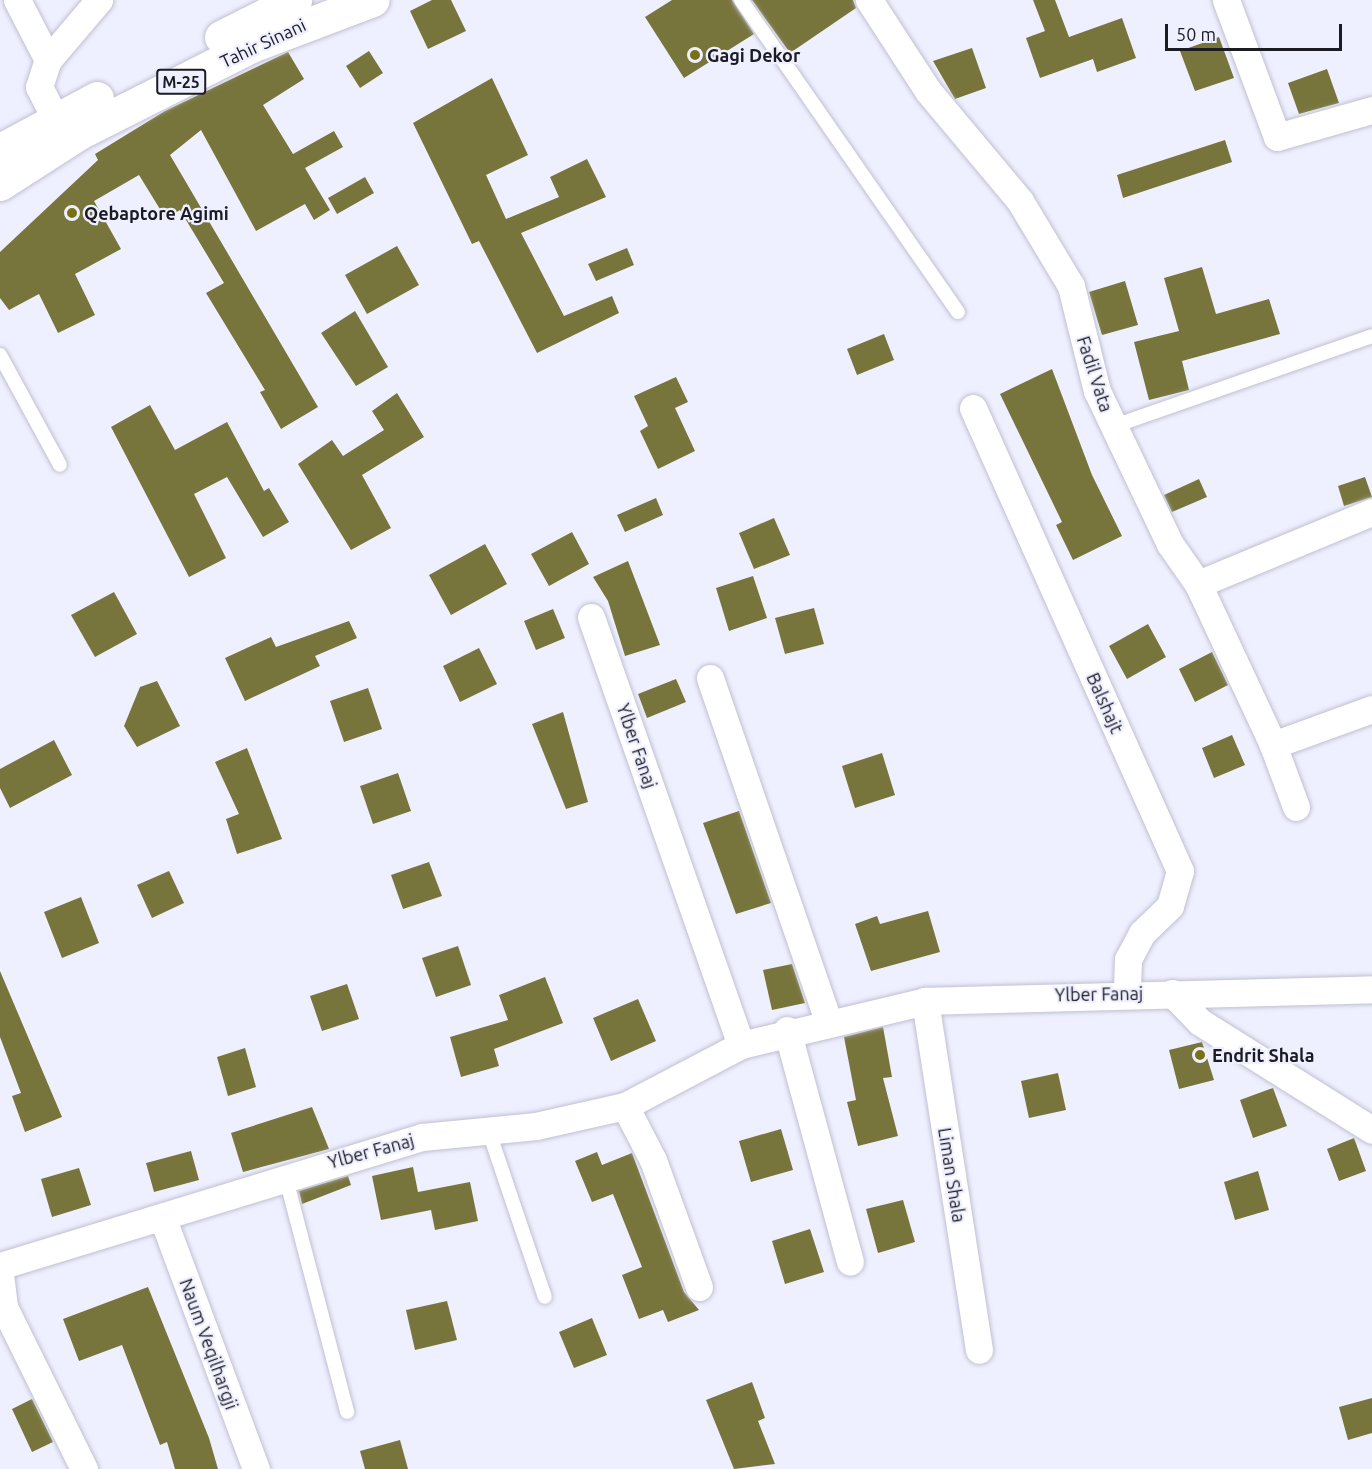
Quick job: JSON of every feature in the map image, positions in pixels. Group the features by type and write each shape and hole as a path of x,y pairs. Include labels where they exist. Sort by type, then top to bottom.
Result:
{"main road":[{"name":"Tahir Sinani","path":"0,150 295,0"},
{"name":"Tahir Sinani","path":"0,184 86,129 251,46 373,0"}],"street":[{"path":"16,0 48,60"},
{"path":"56,120 39,87 48,60 99,0"},
{"name":"Fadil Vata","path":"869,0 928,91 1020,201 1071,286 1097,391 1170,544 1198,584 1273,745 1296,807"},
{"path":"1226,0 1277,137 1372,110"},
{"name":"Balshajt","path":"973,408 1180,871 1170,906 1142,933 1128,959 1127,993"},
{"path":"1198,584 1372,512"},
{"name":"Ylber Fanaj","path":"591,617 741,1045"},
{"path":"710,678 828,1020"},
{"path":"1273,745 1372,709"},
{"name":"Ylber Fanaj","path":"0,1266 163,1219 285,1175 422,1137 489,1132 625,1106 741,1045 828,1020 925,1001 1127,993 1372,989"},
{"path":"1172,993 1200,1022 1372,1130"},
{"name":"Liman Shala","path":"925,1001 979,1350"},
{"path":"788,1030 850,1262"},
{"path":"625,1106 653,1160 699,1287"},
{"name":"Naum Veqilhargji","path":"163,1219 256,1469"},
{"path":"0,1274 4,1307 84,1469"}],"lane":[{"path":"741,0 958,312"},
{"path":"1114,426 1372,336"},
{"path":"0,355 60,465"},
{"path":"489,1132 545,1297"},
{"path":"285,1175 347,1412"}],"building":[{"path":"432,0 451,0 466,31 428,49 410,11"},
{"name":"Gagi Dekor","path":"672,0 732,0 754,34 684,78 645,17"},
{"path":"752,0 853,0 856,8 790,53"},
{"path":"1033,0 1055,0 1069,37 1122,18 1136,58 1097,72 1093,59 1040,78 1026,38 1045,31"},
{"path":"1219,37 1234,78 1195,91 1180,51"},
{"path":"972,48 986,88 955,99 933,61"},
{"path":"369,51 383,73 360,88 346,66"},
{"path":"288,52 304,79 263,105 293,154 334,131 343,147 305,168 330,210 314,220 305,204 256,231 201,130 170,155 318,407 281,429 260,392 265,390 206,293 224,283 180,210 166,219 139,175 94,201 121,249 75,274 95,315 58,333 39,294 9,310 0,298 0,252 98,160 95,154 165,111"},
{"path":"1327,69 1339,103 1299,114 1288,83"},
{"path":"492,78 528,155 486,175 506,219 559,197 550,177 587,159 606,197 521,233 564,316 612,296 619,313 537,353 479,241 472,244 413,123"},
{"path":"1225,140 1232,162 1123,198 1117,175"},
{"path":"365,177 374,193 337,214 328,198"},
{"path":"397,246 419,285 367,314 345,275"},
{"path":"627,248 634,265 596,281 588,264"},
{"path":"1202,267 1216,314 1269,299 1280,334 1182,361 1189,390 1149,400 1134,342 1179,331 1164,278"},
{"path":"1125,281 1138,325 1102,335 1089,292"},
{"path":"355,311 388,367 356,386 321,333"},
{"path":"884,334 894,360 857,375 847,349"},
{"path":"1052,369 1092,475 1122,536 1073,560 1056,525 1062,522 1000,394"},
{"path":"676,377 688,402 675,408 695,451 658,469 640,431 648,426 634,396"},
{"path":"397,393 424,437 362,475 391,528 351,550 298,464 332,440 343,456 384,430 372,411"},
{"path":"150,405 175,450 227,422 264,491 269,488 289,522 263,537 227,477 194,494 226,558 189,577 111,427"},
{"path":"1365,477 1372,497 1344,506 1338,486"},
{"path":"1199,479 1207,497 1172,512 1164,495"},
{"path":"656,498 663,515 625,532 617,515"},
{"path":"774,518 790,555 754,569 739,533"},
{"path":"572,532 589,564 549,586 531,554"},
{"path":"485,544 507,584 451,615 429,575"},
{"path":"628,561 660,645 625,656 608,601 593,577"},
{"path":"753,576 767,618 729,631 716,588"},
{"path":"114,592 137,634 95,657 71,615"},
{"path":"814,608 824,644 785,654 775,618"},
{"path":"553,609 565,638 536,650 524,621"},
{"path":"349,621 357,638 315,656 320,666 245,701 225,658 271,637 276,647"},
{"path":"1148,624 1166,657 1127,679 1109,646"},
{"path":"479,648 497,684 460,702 443,666"},
{"path":"1212,652 1228,685 1195,702 1179,669"},
{"path":"676,679 686,702 647,718 638,694"},
{"path":"157,681 180,726 137,747 124,726 140,687"},
{"path":"368,688 382,729 344,742 330,701"},
{"path":"563,712 588,802 566,809 532,724"},
{"path":"1232,735 1245,765 1214,778 1202,748"},
{"path":"54,740 72,775 10,808 0,788 0,769"},
{"path":"247,748 282,839 237,854 226,819 239,814 215,762"},
{"path":"882,753 895,795 855,808 842,766"},
{"path":"398,773 411,811 373,824 360,786"},
{"path":"739,811 771,903 736,914 703,823"},
{"path":"429,862 442,896 403,909 391,875"},
{"path":"169,871 184,903 152,918 137,885"},
{"path":"81,897 99,943 62,958 44,912"},
{"path":"928,911 940,952 871,971 855,924 877,916 880,924"},
{"path":"458,946 471,985 436,997 422,958"},
{"path":"792,964 805,1003 772,1010 763,970"},
{"path":"0,971 62,1117 25,1132 12,1096 21,1093 0,1037"},
{"path":"545,977 563,1023 494,1049 499,1066 461,1077 450,1037 508,1020 499,995"},
{"path":"347,984 359,1019 322,1031 310,996"},
{"path":"638,999 656,1041 611,1061 593,1018"},
{"path":"883,1027 892,1077 883,1078 898,1136 858,1146 847,1102 856,1100 844,1037"},
{"path":"1202,1042 1214,1080 1179,1089 1169,1050"},
{"path":"245,1048 256,1087 228,1096 217,1057"},
{"path":"1058,1073 1066,1110 1029,1118 1021,1081"},
{"path":"1273,1088 1287,1126 1253,1138 1240,1100"},
{"path":"312,1107 329,1149 243,1172 231,1133"},
{"path":"781,1129 793,1170 751,1182 739,1141"},
{"path":"1354,1138 1366,1171 1339,1181 1327,1149"},
{"path":"191,1151 199,1180 154,1192 146,1163"},
{"path":"597,1152 602,1165 632,1153 684,1292 699,1310 668,1322 663,1310 639,1319 622,1275 642,1267 613,1194 592,1202 575,1161"},
{"path":"413,1167 418,1192 470,1182 478,1221 435,1230 431,1210 381,1220 372,1176"},
{"path":"79,1168 91,1205 52,1217 41,1179"},
{"path":"1258,1171 1269,1210 1235,1220 1224,1182"},
{"path":"348,1176 351,1185 302,1204 299,1191"},
{"path":"903,1200 915,1242 878,1253 866,1209"},
{"path":"810,1229 824,1272 785,1284 772,1241"},
{"path":"148,1287 209,1438 218,1469 175,1469 167,1442 160,1445 122,1345 79,1361 63,1319"},
{"path":"447,1301 457,1340 415,1350 406,1310"},
{"path":"592,1318 607,1355 574,1368 559,1332"},
{"path":"752,1382 765,1418 758,1421 775,1464 734,1469 706,1400"},
{"path":"1372,1398 1372,1433 1348,1440 1339,1407"},
{"path":"32,1399 53,1442 32,1452 12,1409"},
{"path":"400,1440 408,1469 365,1469 360,1451"}],"place":[{"name":"Gagi Dekor","path":"695,55"},
{"name":"Qebaptore Agimi","path":"72,213"},
{"name":"Endrit Shala","path":"1200,1055"}]}
